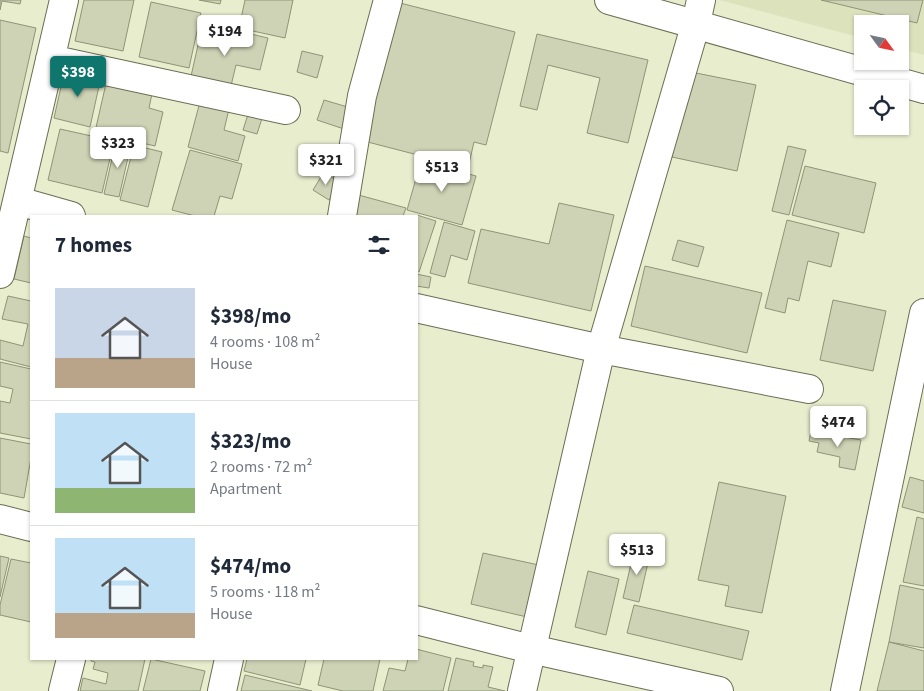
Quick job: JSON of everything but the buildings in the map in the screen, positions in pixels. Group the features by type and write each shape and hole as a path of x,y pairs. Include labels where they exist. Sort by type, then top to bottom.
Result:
{"street":[{"path":"0,274 64,0"},
{"path":"342,215 362,96 388,0"},
{"path":"610,0 699,12 924,89"},
{"path":"522,691 601,349 699,12"},
{"path":"50,59 286,110"},
{"path":"18,202 67,215"},
{"path":"418,308 601,349 809,389"},
{"path":"845,691 914,410 924,313"},
{"path":"0,519 30,527"},
{"path":"418,621 688,688 719,691"},
{"path":"63,691 71,660"},
{"path":"222,691 229,660"}],"shaded area":[{"path":"719,0 924,0 924,55 909,51 909,15 854,15 854,36"}]}
